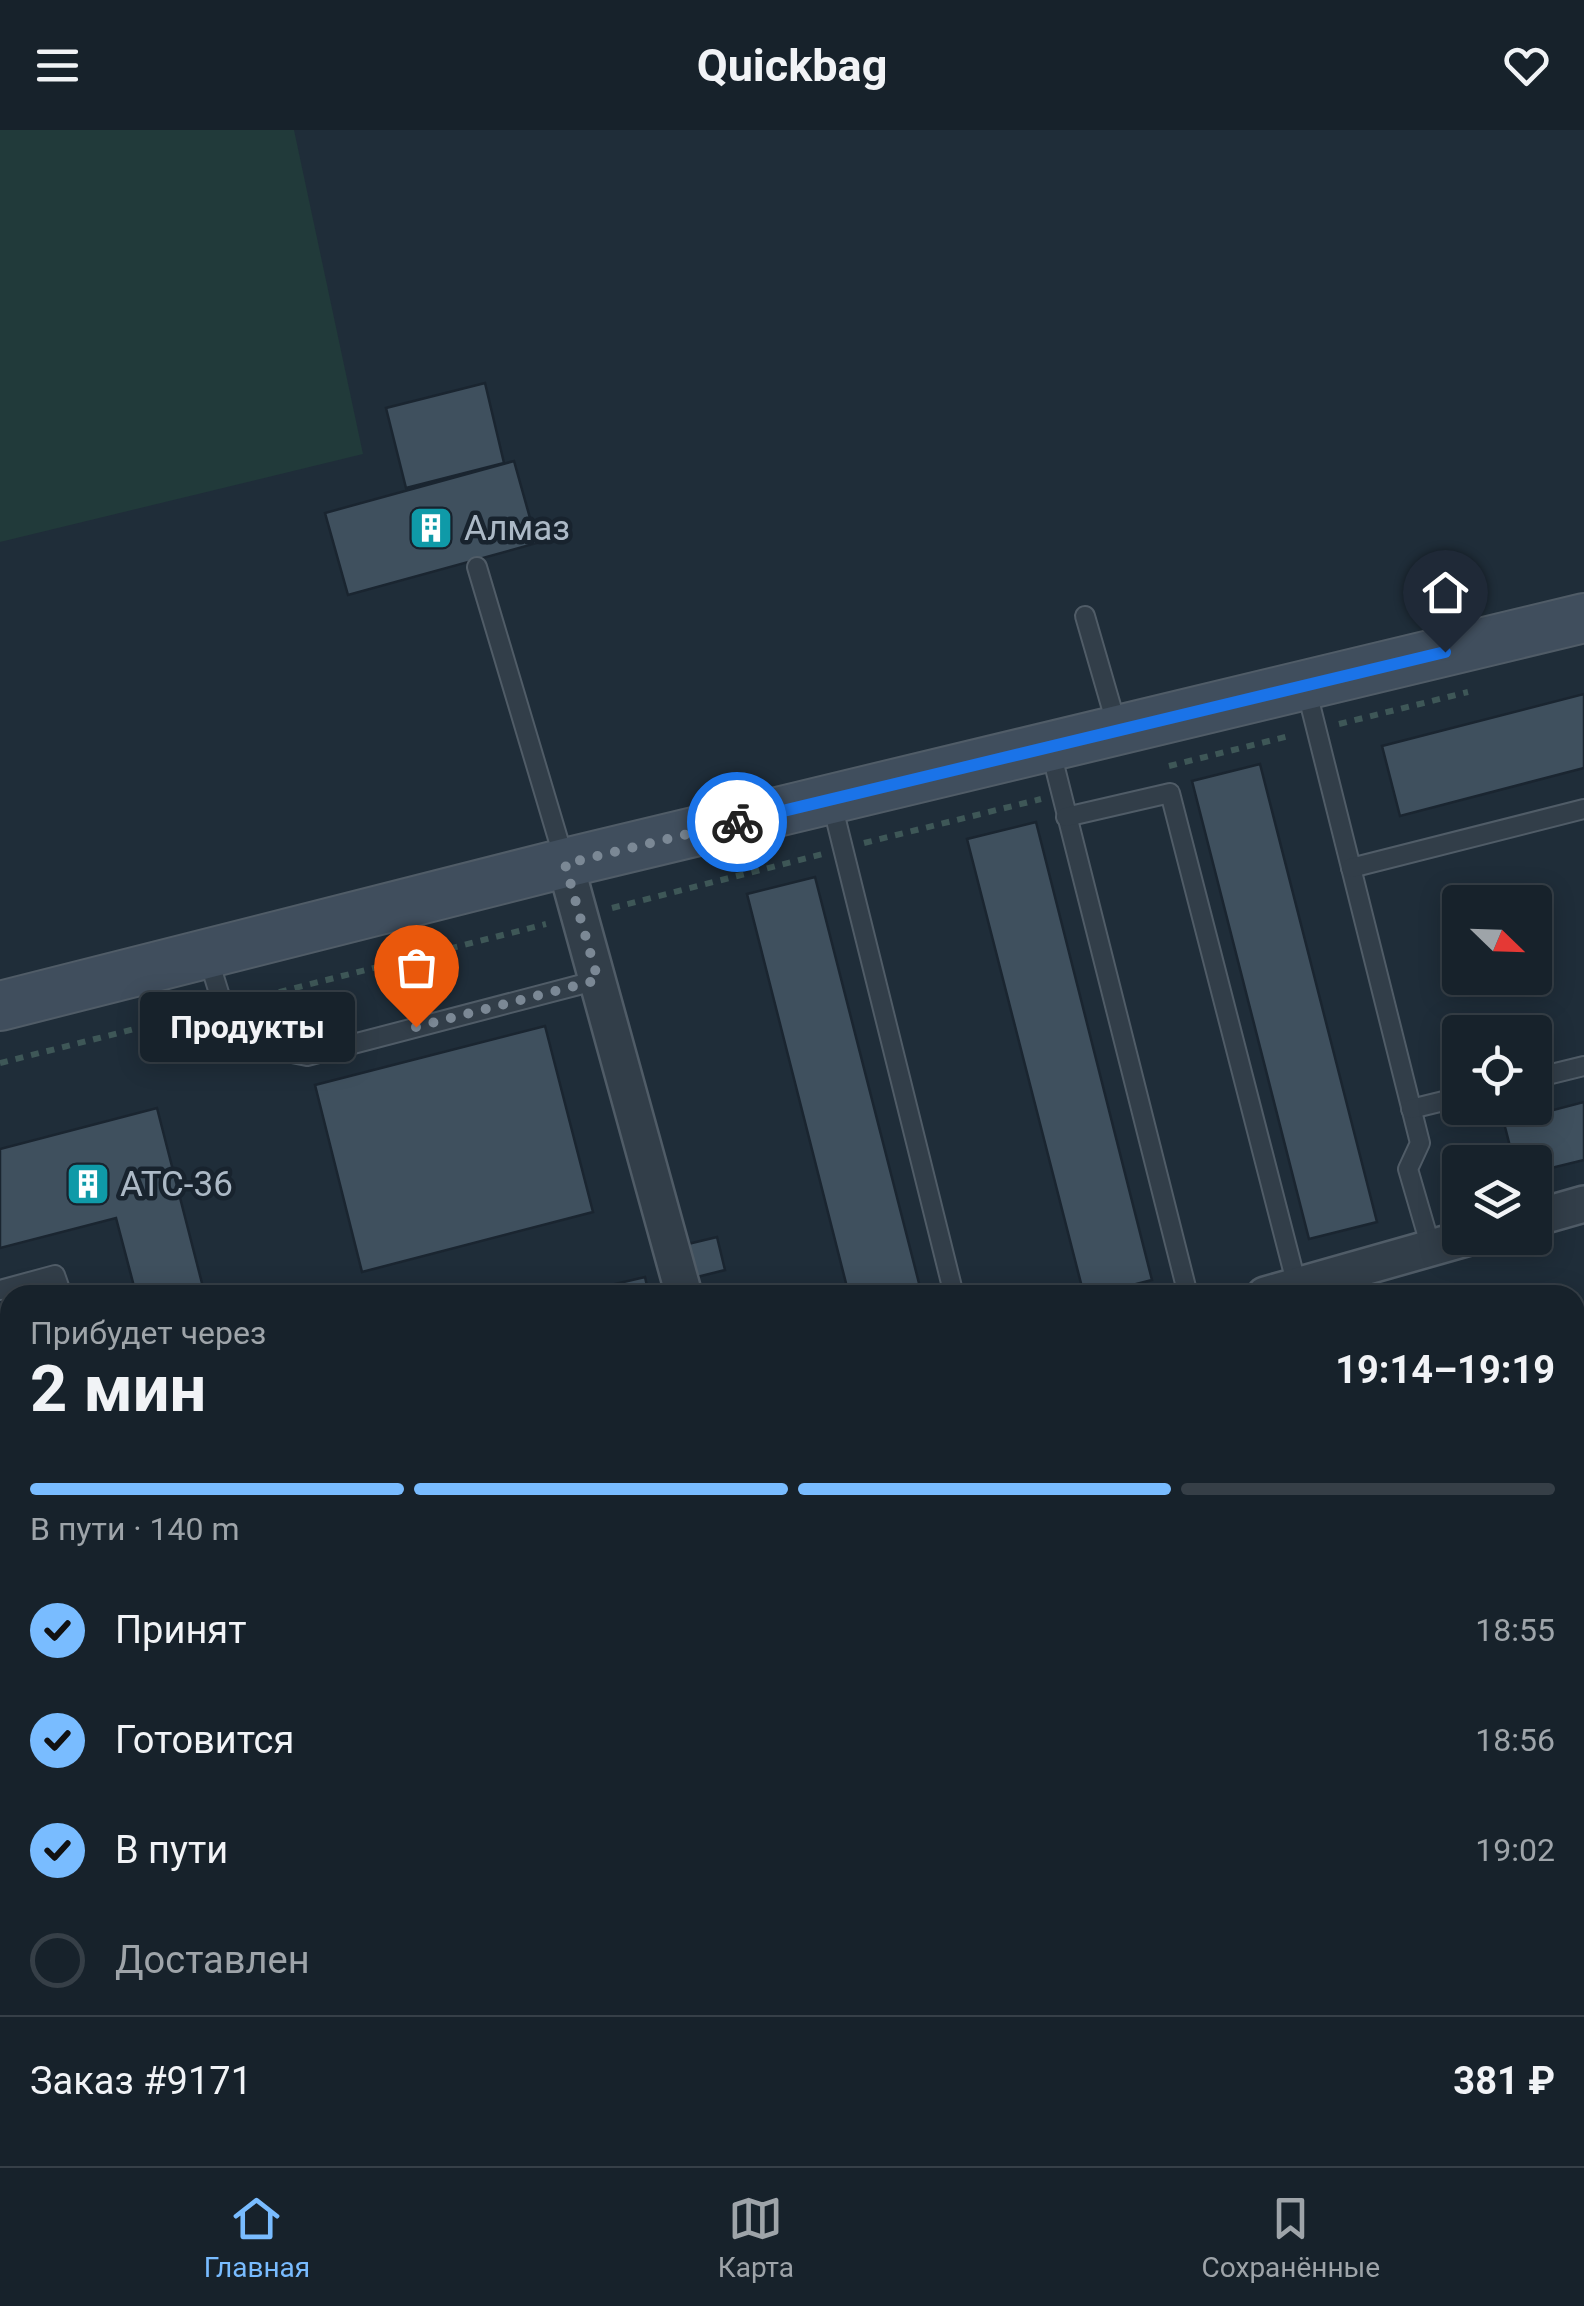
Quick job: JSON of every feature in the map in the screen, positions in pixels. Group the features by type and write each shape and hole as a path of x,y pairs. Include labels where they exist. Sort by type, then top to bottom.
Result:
{"main road":[{"path":"0,1006 1118,730 1311,707 1584,618"}],"street":[{"path":"565,864 681,1285"},
{"path":"1552,1213 1584,1204"},
{"path":"1299,1285 1442,1245"}],"lane":[{"path":"477,567 565,864"},
{"path":"1085,616 1118,730"},
{"path":"1311,707 1420,1144 1408,1170 1431,1248"},
{"path":"1050,747 1185,1285"},
{"path":"1066,817 1170,793 1280,1285"},
{"path":"831,799 952,1285"},
{"path":"1351,868 1584,809"},
{"path":"207,954 226,1019 257,1046 307,1056 598,980"},
{"path":"1552,1074 1584,1066"},
{"path":"1411,1109 1442,1101"},
{"path":"20,1285 55,1276 58,1285"}],"path":[{"path":"1157,770 1311,707 1469,692"},
{"path":"0,1063 1061,794"}],"green space":[{"path":"0,130 294,130 363,454 0,542"}],"building":[{"name":"Алмаз","path":"485,383 504,463 406,488 386,408"},
{"name":"Алмаз","path":"514,461 537,543 348,595 325,513"},
{"path":"1584,694 1584,768 1400,816 1382,746"},
{"path":"1260,764 1377,1222 1309,1239 1192,781"},
{"path":"1036,822 1152,1280 1132,1285 1081,1285 967,839"},
{"path":"815,877 919,1285 846,1285 747,894"},
{"path":"545,1026 593,1212 362,1272 315,1085"},
{"path":"1584,1102 1584,1160 1552,1168 1552,1145 1510,1145 1505,1125 1552,1125 1552,1110"},
{"name":"АТС-36","path":"157,1108 202,1285 134,1285 116,1218 0,1248 0,1149"},
{"path":"717,1237 725,1270 697,1277 688,1244"},
{"path":"645,1277 647,1285 611,1285"}],"way so far":[{"path":"416,1027 598,980 565,864 737,822"}],"place":[{"name":"Алмаз","path":"431,528"},
{"name":"Продукты","path":"416,1027"},
{"name":"АТС-36","path":"88,1184"}],"route":[{"path":"737,822 1445,652"}]}
